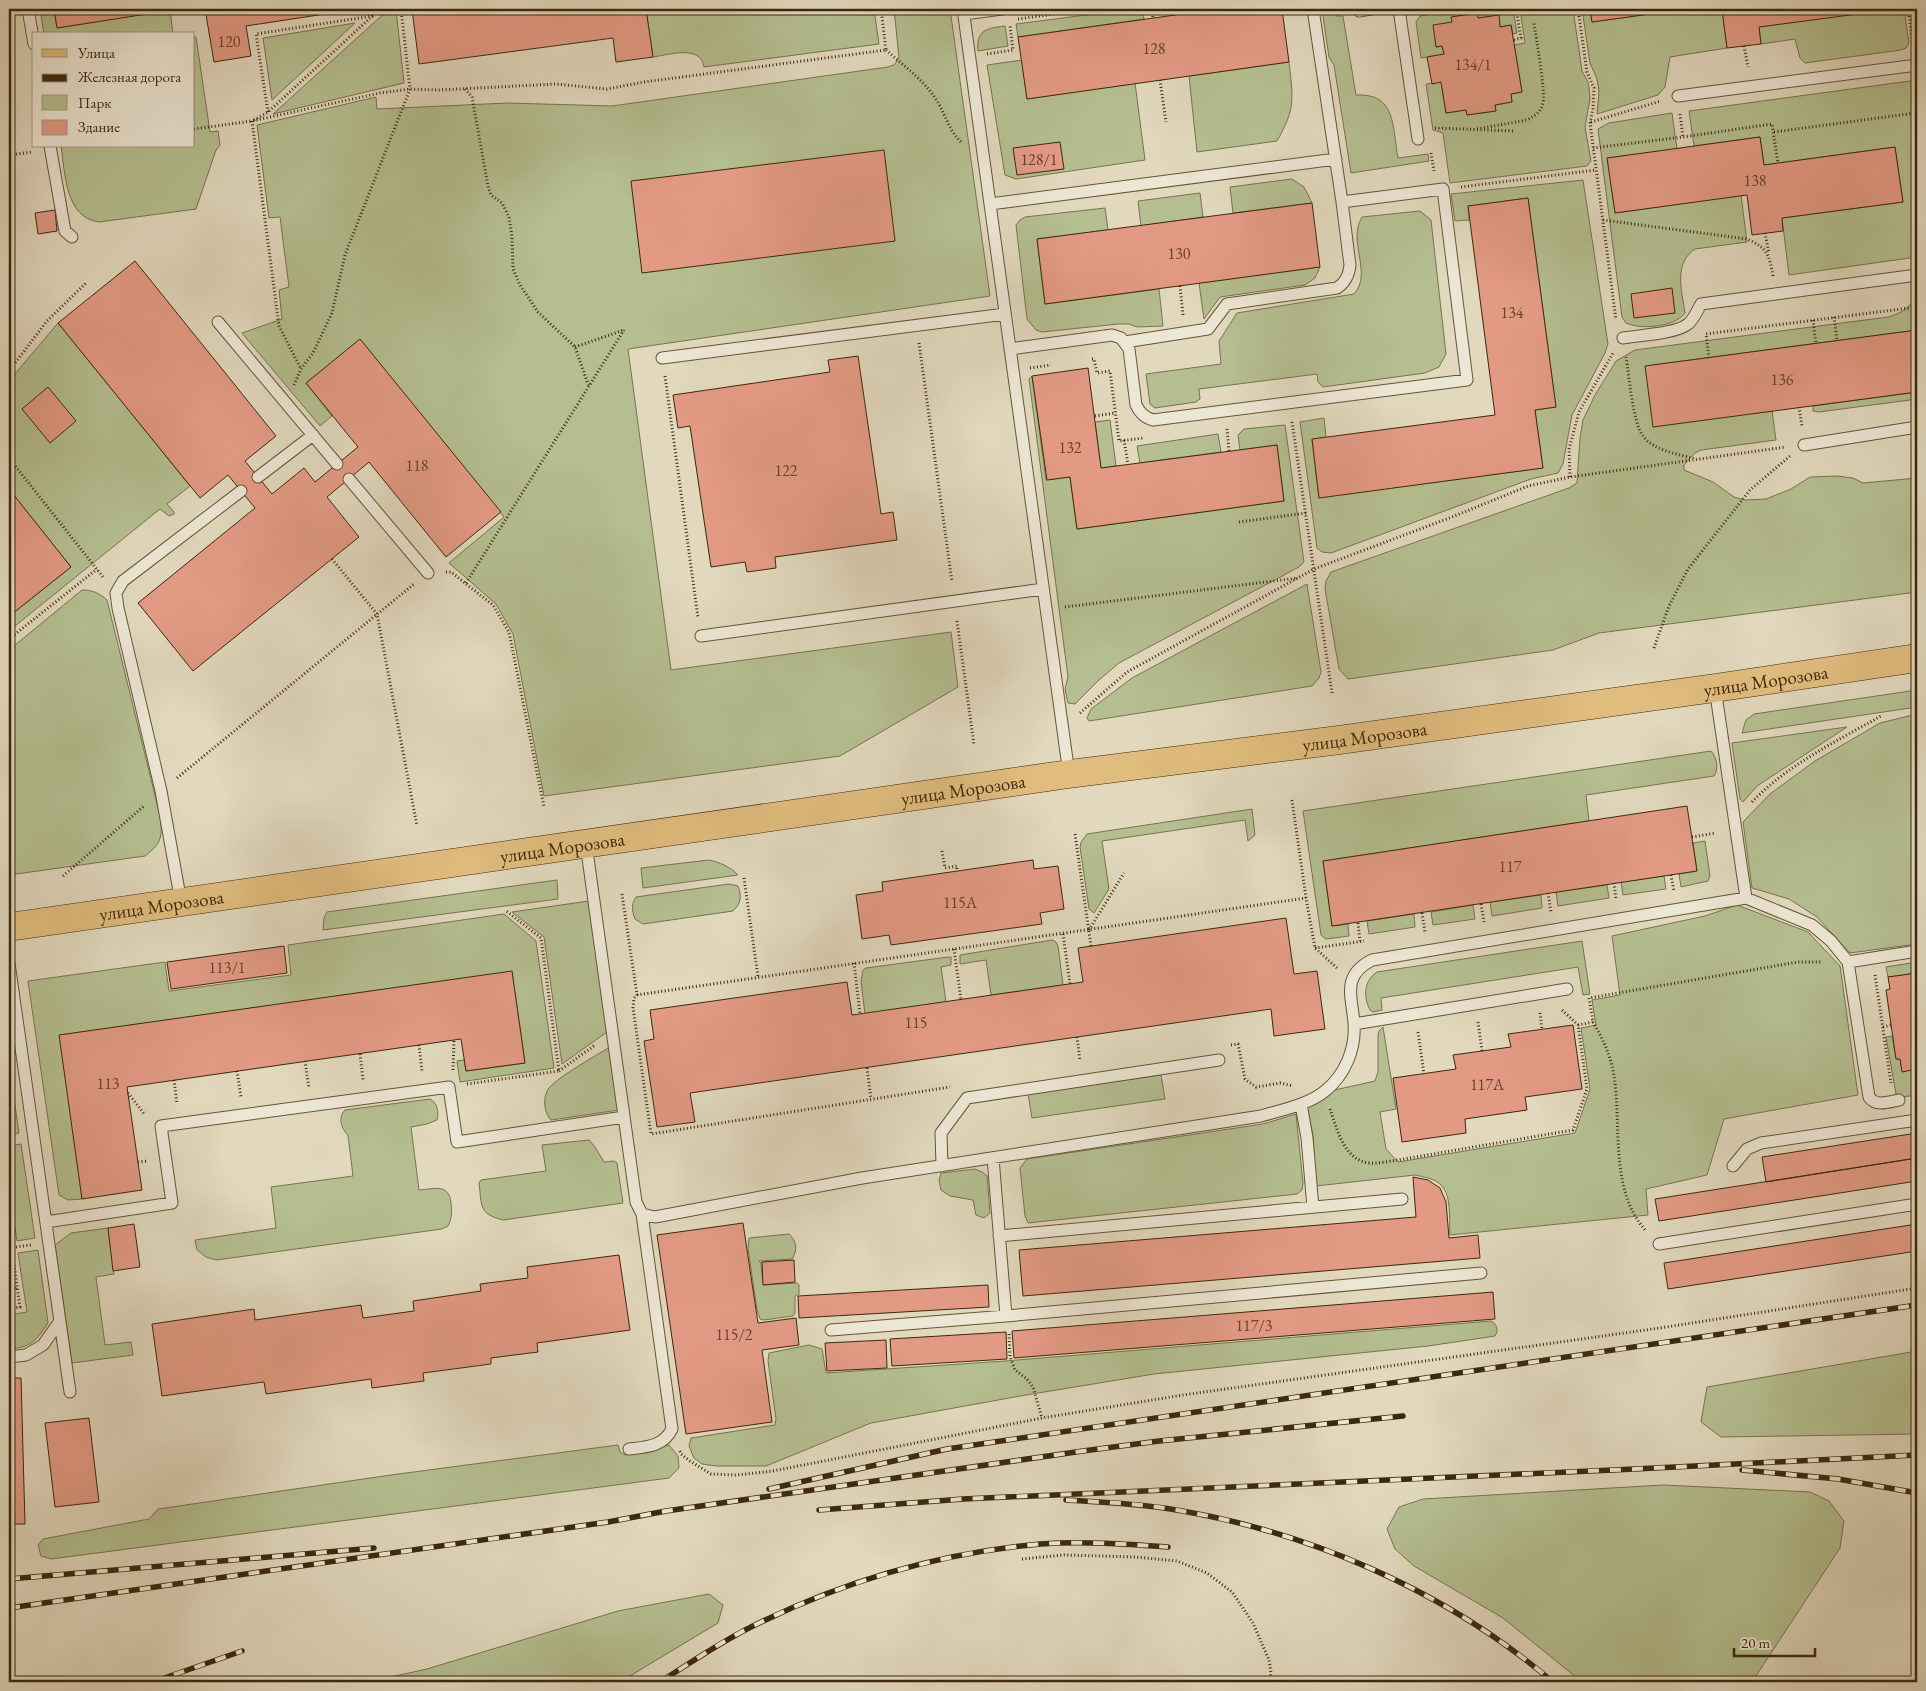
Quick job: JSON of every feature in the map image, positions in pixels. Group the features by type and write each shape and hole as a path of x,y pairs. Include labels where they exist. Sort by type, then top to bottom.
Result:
{"main road":[{"name":"улица Морозова","path":"9,927 1069,774 1339,740 1917,658"}],"lane":[{"path":"28,9 32,32"},
{"path":"1002,9 963,11 1069,774"},
{"path":"1125,342 1208,329 1227,304 1337,288 1349,275 1350,265 1342,202 1313,9"},
{"path":"1359,11 1371,9"},
{"path":"1399,9 1418,139"},
{"path":"1678,96 1917,65"},
{"path":"50,148 65,231 72,237"},
{"path":"990,204 1336,159"},
{"path":"1010,349 1112,335 1125,342 1129,349 1136,405 1146,418 1153,420 1467,380 1443,189 1342,202"},
{"path":"1623,338 1677,329 1688,324 1696,315 1701,304 1917,275"},
{"path":"662,358 1005,314"},
{"path":"218,322 337,464"},
{"path":"1804,445 1917,427"},
{"path":"258,477 313,435"},
{"path":"349,479 428,573"},
{"path":"181,902 161,791 116,593 123,581 241,490"},
{"path":"701,636 1043,589"},
{"path":"1715,688 1746,898"},
{"path":"586,844 636,1202 642,1214 672,1429 668,1438 657,1445 628,1450"},
{"path":"642,1214 655,1217 862,1178 1252,1118 1301,1104 1324,1092 1342,1074 1352,1050 1354,1024 1350,993 1352,979 1360,966 1372,960 1746,898 1812,925 1831,941 1848,962 1868,1097 1872,1102 1877,1103 1896,1101"},
{"path":"1848,962 1917,952"},
{"path":"9,963 13,1028 46,1222 70,1392"},
{"path":"1354,1024 1568,989"},
{"path":"942,1166 941,1133 966,1098 1219,1060"},
{"path":"46,1222 172,1203 161,1126 449,1087 458,1142 624,1117"},
{"path":"1301,1104 1307,1138 1313,1206"},
{"path":"1733,1166 1747,1149 1761,1143 1917,1120"},
{"path":"993,1158 1006,1316"},
{"path":"1000,1236 1402,1199"},
{"path":"1659,1244 1917,1204"},
{"path":"831,1330 1481,1273"},
{"path":"9,1357 26,1356 43,1345 60,1321"}],"path":[{"path":"371,9 372,16"},
{"path":"252,121 268,112 380,9"},
{"path":"289,407 295,382 301,369 313,353 332,313 345,255 410,89 401,9"},
{"path":"881,9 886,50 925,86 938,102 946,122 957,138 966,147 984,158"},
{"path":"970,57 1013,50 1009,20 1092,9"},
{"path":"1152,9 1153,18"},
{"path":"1514,40 1521,38 1516,9"},
{"path":"1578,9 1587,72 1594,88 1594,109 1590,123 1616,324 1623,338 1636,419 1643,436 1656,446 1698,460"},
{"path":"1908,9 1917,65"},
{"path":"268,112 256,34 372,16"},
{"path":"1477,129 1527,120 1534,117 1539,111 1544,99 1534,24"},
{"path":"1744,46 1747,62"},
{"path":"195,129 252,121 380,92 410,89 556,84 607,89 644,82 886,50"},
{"path":"1160,80 1166,122"},
{"path":"464,88 472,97 491,195 502,203 508,217 512,237 512,269 520,286 538,312 575,348 589,387"},
{"path":"1590,123 1678,96"},
{"path":"1774,132 1916,111 1917,131"},
{"path":"252,121 279,326 301,369"},
{"path":"1593,148 1772,124 1778,163"},
{"path":"1427,128 1515,131"},
{"path":"1603,220 1747,239 1759,244 1769,254"},
{"path":"1765,233 1776,294"},
{"path":"9,370 47,321 86,282"},
{"path":"1180,286 1186,332"},
{"path":"1709,358 1706,334 1917,307"},
{"path":"1834,317 1837,341"},
{"path":"1813,320 1816,344"},
{"path":"917,325 974,744"},
{"path":"466,584 624,330 575,348"},
{"path":"1570,477 1570,449 1578,412 1623,338"},
{"path":"662,358 701,636"},
{"path":"1289,402 1332,693"},
{"path":"1095,416 1115,413"},
{"path":"1227,426 1230,451"},
{"path":"1124,440 1128,464"},
{"path":"1063,731 1087,706 1127,672 1314,569 1528,486 1570,477 1804,445"},
{"path":"1654,648 1669,606 1688,569 1750,490 1804,445"},
{"path":"9,458 116,593"},
{"path":"1239,522 1306,513"},
{"path":"332,559 377,614 418,826"},
{"path":"9,639 98,569"},
{"path":"63,876 161,791 428,573 451,572 493,605 509,632 544,807"},
{"path":"1056,609 1298,578"},
{"path":"1734,820 1764,789 1816,753 1881,716"},
{"path":"1292,800 1315,948 1352,979"},
{"path":"1715,823 1718,842"},
{"path":"1692,837 1716,833"},
{"path":"1075,834 1091,946"},
{"path":"942,851 944,868 957,866 957,871"},
{"path":"1088,930 1124,873"},
{"path":"1671,875 1674,894"},
{"path":"744,878 758,977"},
{"path":"1614,883 1616,903"},
{"path":"622,894 637,995 634,998 633,1008 651,1134"},
{"path":"1548,894 1552,913"},
{"path":"637,995 1306,898"},
{"path":"1481,904 1484,923"},
{"path":"505,910 541,938 559,1071"},
{"path":"1422,913 1424,932"},
{"path":"1358,923 1360,942"},
{"path":"1063,934 1070,984"},
{"path":"954,949 961,1000"},
{"path":"1659,1244 1638,1221 1626,1196 1619,1158 1614,1075 1606,1047 1593,1022 1589,998 1798,962 1848,962"},
{"path":"854,964 860,1014"},
{"path":"1875,970 1896,1101"},
{"path":"1324,1092 1341,1142 1349,1153 1369,1163 1398,1160 1573,1130 1587,1089 1578,1025 1558,1007"},
{"path":"1540,1010 1542,1030"},
{"path":"1478,1021 1482,1051"},
{"path":"1578,1025 1593,1022"},
{"path":"1883,1026 1891,1025"},
{"path":"1417,1030 1424,1074"},
{"path":"449,1087 559,1071 613,1033"},
{"path":"1077,1037 1080,1067"},
{"path":"453,1074 454,1040"},
{"path":"419,1045 423,1078"},
{"path":"360,1054 364,1086"},
{"path":"305,1061 309,1093"},
{"path":"867,1068 871,1099"},
{"path":"238,1071 242,1102"},
{"path":"1245,1079 1256,1087"},
{"path":"174,1080 178,1111"},
{"path":"128,1093 145,1115"},
{"path":"9,1230 10,1248 20,1307 9,1309"},
{"path":"9,1297 17,1286"},
{"path":"672,1429 681,1454 711,1474 737,1475 773,1471 1042,1418 1660,1328 1917,1288"},
{"path":"1006,1316 1010,1356 1015,1370 1027,1379 1033,1387 1042,1418"},
{"path":"1022,1558 1064,1555 1136,1557 1176,1561 1207,1573 1232,1592 1253,1623 1269,1660 1272,1673 1270,1682"}],"green space":[{"path":"40,9 54,9 57,28 170,10 173,32 44,32"},
{"path":"389,9 396,9 404,83 273,114"},
{"path":"646,9 874,9 879,44 704,67 702,60 697,55 690,53 675,53 653,57"},
{"path":"894,9 950,9 990,296 628,349 671,670 951,632 958,687 840,756 544,796 513,634 496,604 449,563 504,517 360,339 306,383 332,416 320,426 242,333 282,319 279,290 289,287 280,217 269,218 257,125 376,97 377,109 508,103 612,106 888,67 894,65 899,58"},
{"path":"1142,9 1144,19 1018,37 1016,24"},
{"path":"1322,9 1334,9 1336,16 1343,16 1356,95 1369,96 1379,100 1386,106 1393,124 1398,158 1428,154 1429,161 1351,173 1334,65 1329,57"},
{"path":"1464,9 1513,9 1517,33 1513,34 1511,25 1500,27 1498,15 1478,18 1477,13 1452,17 1452,22 1436,47 1442,46 1444,54 1421,58 1416,22 1420,16"},
{"path":"1520,9 1573,9 1582,71 1589,88 1590,99 1585,127 1591,161 1587,166 1450,183 1443,133 1433,130 1426,84 1441,82 1446,113 1466,110 1467,115 1496,111 1495,105 1512,102 1511,94 1522,92 1514,45 1525,43"},
{"path":"1582,9 1590,9 1592,22 1686,9 1722,9 1727,48 1670,57 1665,87 1658,95 1597,114 1599,91 1597,79 1590,63"},
{"path":"1880,9 1904,9 1909,43 1906,48 1805,63 1800,58 1795,39 1761,44 1759,27"},
{"path":"355,23 272,100 263,38"},
{"path":"1005,26 1008,46 978,51 979,39 984,31"},
{"path":"196,37 210,132 218,131 220,145 216,150 196,209 99,222 88,219 79,212 73,203 66,180 61,148 195,148"},
{"path":"1022,60 1027,99 1135,83 1145,160 1016,179 1005,175 987,65"},
{"path":"1289,62 1292,103 1287,120 1277,141 1197,152 1189,76"},
{"path":"1917,80 1917,257 1789,275 1782,218 1903,202 1895,147 1764,165 1760,137 1694,146 1689,111"},
{"path":"1672,113 1677,149 1608,158 1615,213 1741,195 1747,242 1695,249 1688,255 1681,270 1681,287 1685,313 1680,318 1666,324 1649,327 1632,325 1626,323 1622,317 1598,129 1609,123"},
{"path":"1292,179 1304,187 1312,203 1233,213 1230,187"},
{"path":"1583,180 1608,344 1572,415 1563,464 1558,473 1531,479 1331,553 1322,552 1317,548 1300,422 1324,418 1326,437 1312,440 1319,497 1543,468 1535,410 1556,407 1528,198 1468,206 1469,220 1455,221 1451,194"},
{"path":"1200,193 1203,217 1141,226 1138,201"},
{"path":"1105,208 1108,230 1037,239 1045,304 1159,289 1163,326 1137,327 1129,324 1118,324 1042,332 1036,330 1027,319 1016,225 1025,217"},
{"path":"1420,211 1431,220 1446,354 1439,367 1425,373 1323,387 1318,382 1317,374 1199,389 1200,399 1196,402 1155,408 1150,404 1146,374 1221,364 1219,341 1237,313 1354,294 1359,286 1361,277 1357,236 1358,226 1362,217"},
{"path":"1320,267 1315,278 1305,285 1220,297 1204,319 1199,283"},
{"path":"1917,296 1917,330 1653,365 1772,411 1776,440 1701,450 1695,453 1684,465 1684,470 1713,482 1734,497 1745,500 1766,499 1791,489 1810,477 1837,476 1853,478 1863,483 1917,478 1917,592 1599,633 1553,650 1348,679 1339,669 1325,589 1326,581 1331,572 1569,488 1577,483 1583,420 1595,395 1616,361 1635,350 1888,317 1905,310"},
{"path":"58,323 190,486 167,504 174,514 169,516 160,509 15,626 10,627 9,610 12,614 71,567 9,489 9,381"},
{"path":"1032,376 1046,480 1070,477 1077,529 1284,501 1277,445 1240,450 1238,435 1244,429 1285,425 1304,562 1299,567 1119,663 1075,704 1068,703 1065,689 1068,677 1029,379"},
{"path":"1917,392 1917,399 1819,412 1813,411 1813,406"},
{"path":"1110,420 1116,466 1101,468 1095,422"},
{"path":"1218,434 1221,452 1140,463 1137,446"},
{"path":"1307,584 1321,672 1319,678 1312,686 1089,721 1087,718 1091,709 1132,678"},
{"path":"82,590 96,592 107,600 161,820 159,841 145,856 9,875 9,650"},
{"path":"1917,690 1917,707 1742,733 1746,720 1754,714"},
{"path":"1917,714 1917,944 1850,953 1817,917 1789,899 1752,888 1743,822 1770,794 1815,761 1880,723"},
{"path":"1847,727 1757,786 1743,802 1740,799 1732,743"},
{"path":"1711,751 1717,764 1714,776 1586,795 1589,821 1323,861 1332,926 1348,924 1349,936 1326,939 1321,935 1303,811"},
{"path":"1252,809 1255,835 1248,841 1245,820 1102,841 1109,889 1094,913 1089,909 1080,847 1087,834"},
{"path":"1705,841 1710,876 1708,881 1681,887 1679,874 1697,871 1693,843"},
{"path":"709,860 725,865 738,875 643,888 641,868"},
{"path":"1664,876 1666,889 1623,895 1621,882"},
{"path":"557,880 558,899 323,930 324,918 327,912"},
{"path":"729,884 738,886 740,893 739,903 733,911 643,924 635,919 633,902 636,897"},
{"path":"1607,885 1609,898 1558,906 1556,892"},
{"path":"1541,895 1542,908 1492,916 1490,902"},
{"path":"589,901 607,1032 562,1064 544,937 512,912"},
{"path":"1473,905 1475,919 1433,925 1431,912"},
{"path":"1737,905 1808,932 1840,966 1858,1095 1724,1119 1707,1175 1646,1189 1648,1215 1450,1235 1447,1195 1441,1185 1432,1179 1415,1175 1316,1186 1313,1136 1307,1105 1330,1091 1375,1081 1378,1072 1378,1036 1379,1031 1383,1027 1396,1109 1380,1112 1386,1149 1398,1162 1575,1133 1590,1089 1581,1028 1596,1025 1592,1000 1620,995 1612,936 1705,916"},
{"path":"504,914 536,941 554,1068 460,1082 457,1061 464,1060 466,1071 525,1063 512,972 60,1035 82,1199 68,1200 59,1195 28,981 165,962 169,991 291,975 288,945"},
{"path":"1414,914 1415,927 1369,934 1367,921"},
{"path":"1052,940 1058,946 1063,985 991,995 986,960 960,964 960,955"},
{"path":"1582,941 1590,994 1583,995 1578,967 1381,998 1382,1010 1373,1012 1370,1010 1366,1000 1367,984 1369,979 1377,972"},
{"path":"951,957 951,965 941,967 946,1002 865,1014 861,981 863,970 866,968"},
{"path":"1917,962 1917,973 1888,977 1886,967"},
{"path":"1892,1036 1896,1059 1900,1059 1902,1071 1917,1069 1917,1095 1902,1097 1896,1094 1886,1037"},
{"path":"610,1047 619,1110 551,1120 545,1105 545,1096 549,1088 568,1073"},
{"path":"1161,1075 1165,1099 1032,1118 1028,1094"},
{"path":"11,1077 19,1133 9,1135 9,1078"},
{"path":"430,1099 437,1108 437,1120 411,1127 419,1190 435,1188 447,1192 452,1209 448,1226 442,1229 216,1260 206,1257 197,1250 195,1240 276,1228 271,1187 353,1176 348,1135 341,1123 345,1110"},
{"path":"1296,1114 1303,1183 1302,1190 1297,1194 1028,1223 1025,1216 1020,1168 1027,1159 1263,1124"},
{"path":"589,1140 604,1162 614,1161 617,1163 623,1203 503,1220 489,1215 483,1208 479,1183 481,1180 546,1171 542,1145"},
{"path":"21,1144 35,1238 17,1241 9,1189 9,1146"},
{"path":"975,1169 987,1176 990,1213 984,1218 976,1215 973,1200 950,1196 941,1190 939,1180 941,1173"},
{"path":"108,1228 114,1274 96,1277 105,1345 131,1342 133,1355 72,1363 55,1245 71,1233"},
{"path":"789,1234 796,1246 792,1259 759,1261 761,1263 763,1285 797,1283 799,1285 799,1294 795,1296 795,1313 793,1316 760,1319 748,1248 749,1238"},
{"path":"38,1250 48,1323 28,1345 9,1349 9,1315 27,1312 18,1253"},
{"path":"1491,1321 1497,1327 1495,1336 1428,1346 1154,1374 871,1423 766,1466 716,1466 702,1464 694,1458 689,1446 691,1438 775,1425 776,1419 768,1361 769,1353 809,1345 822,1349 826,1373 1005,1361"},
{"path":"1917,1351 1917,1434 1721,1437 1701,1422 1707,1387"},
{"path":"618,1445 620,1452 626,1455 669,1445 678,1456 679,1468 669,1478 51,1559 41,1556 38,1545 43,1539 149,1519 158,1509 391,1475"},
{"path":"1663,1485 1810,1492 1829,1501 1844,1521 1840,1548 1752,1682 1582,1682 1503,1618 1414,1566 1395,1549 1387,1529 1399,1507 1423,1499"},
{"path":"709,1594 723,1605 718,1623 620,1682 367,1682 427,1669 618,1611"}],"building":[{"path":"54,9 179,9 57,28"},
{"path":"205,9 358,9 246,26 251,56 214,62"},
{"path":"412,9 646,9 653,57 616,62 613,38 419,64"},
{"path":"1218,9 1282,9 1289,62 1027,99 1018,37"},
{"path":"1590,9 1686,9 1592,22"},
{"path":"1722,9 1880,9 1881,11 1759,27 1761,44 1727,48"},
{"path":"1478,13 1478,18 1499,15 1500,27 1511,25 1522,92 1511,94 1512,102 1495,105 1496,111 1467,115 1466,110 1446,113 1441,82 1432,84 1427,57 1444,54 1442,46 1436,47 1433,25 1452,22 1451,17"},
{"path":"1760,137 1764,165 1895,147 1903,202 1782,218 1783,231 1752,235 1747,195 1615,213 1607,158"},
{"path":"1060,142 1064,169 1017,175 1013,148"},
{"path":"884,150 895,241 642,273 631,181"},
{"path":"1528,198 1556,407 1535,410 1543,468 1319,498 1312,439 1495,415 1468,206"},
{"path":"1312,203 1320,267 1045,304 1037,239"},
{"path":"55,210 57,231 38,234 35,213"},
{"path":"135,261 276,436 245,461 272,494 304,468 315,482 358,447 306,383 360,339 501,512 446,557 369,462 327,497 359,537 193,671 138,603 255,508 228,475 200,498 58,323"},
{"path":"1672,288 1675,313 1634,318 1631,294"},
{"path":"1917,330 1917,392 1653,427 1645,366"},
{"path":"858,356 881,514 893,512 897,540 775,557 776,568 747,572 745,562 711,567 690,426 678,428 673,395 830,372 828,360"},
{"path":"1088,368 1101,468 1277,445 1284,501 1077,529 1070,477 1047,480 1032,376"},
{"path":"48,387 76,421 50,443 22,409"},
{"path":"9,489 71,567 12,614 9,610"},
{"path":"1687,806 1697,871 1332,926 1323,861"},
{"path":"1033,860 1034,869 1058,866 1064,909 1040,913 1042,924 891,945 889,935 862,939 856,895 883,891 882,882"},
{"path":"1286,918 1294,974 1317,971 1325,1029 1274,1036 1271,1009 690,1093 695,1122 657,1127 644,1041 654,1039 650,1010 847,982 852,1015 1083,982 1078,948"},
{"path":"284,946 287,973 171,989 167,962"},
{"path":"512,971 525,1063 466,1071 461,1039 127,1087 142,1190 82,1199 59,1035"},
{"path":"1917,973 1917,1069 1902,1072 1900,1059 1896,1059 1886,990 1890,989 1888,977"},
{"path":"1573,1025 1582,1089 1525,1097 1527,1110 1465,1119 1466,1133 1402,1142 1393,1078 1456,1069 1453,1055 1511,1047 1508,1034"},
{"path":"1917,1133 1917,1158 1766,1182 1762,1157"},
{"path":"1917,1158 1917,1181 1659,1221 1655,1199"},
{"path":"1413,1177 1428,1180 1440,1188 1446,1202 1449,1238 1478,1235 1480,1258 1023,1296 1019,1250 1416,1217"},
{"path":"743,1223 758,1323 796,1318 799,1345 762,1350 772,1422 686,1434 657,1235"},
{"path":"134,1224 140,1267 113,1271 108,1228"},
{"path":"1917,1224 1917,1251 1668,1289 1664,1263"},
{"path":"619,1255 630,1330 537,1343 538,1352 491,1358 491,1364 423,1373 424,1381 372,1388 371,1379 266,1394 264,1382 162,1396 152,1324 254,1309 255,1320 361,1305 363,1318 414,1311 413,1301 481,1291 480,1284 528,1278 527,1267"},
{"path":"794,1260 795,1282 763,1285 762,1262"},
{"path":"988,1285 989,1307 799,1318 798,1296"},
{"path":"1493,1292 1495,1319 1014,1358 1012,1331"},
{"path":"1006,1332 1007,1359 892,1366 890,1339"},
{"path":"886,1340 887,1368 827,1371 825,1343"},
{"path":"9,1378 21,1378 25,1524 9,1524"},
{"path":"89,1418 99,1502 55,1507 45,1423"}],"railway":[{"path":"769,1489 947,1449 1917,1305"},
{"path":"9,1608 608,1522 666,1511 1083,1451 1159,1441 1403,1416"},
{"path":"819,1510 963,1499 1917,1455"},
{"path":"1742,1470 1838,1479 1917,1493"},
{"path":"1066,1500 1164,1508 1269,1531 1320,1548 1370,1568 1419,1592 1466,1619 1511,1649 1553,1682"},
{"path":"660,1682 716,1646 785,1611 856,1583 928,1562 965,1554 1040,1544 1088,1543 1168,1547"},
{"path":"9,1579 374,1548"},
{"path":"153,1682 242,1651"}]}
